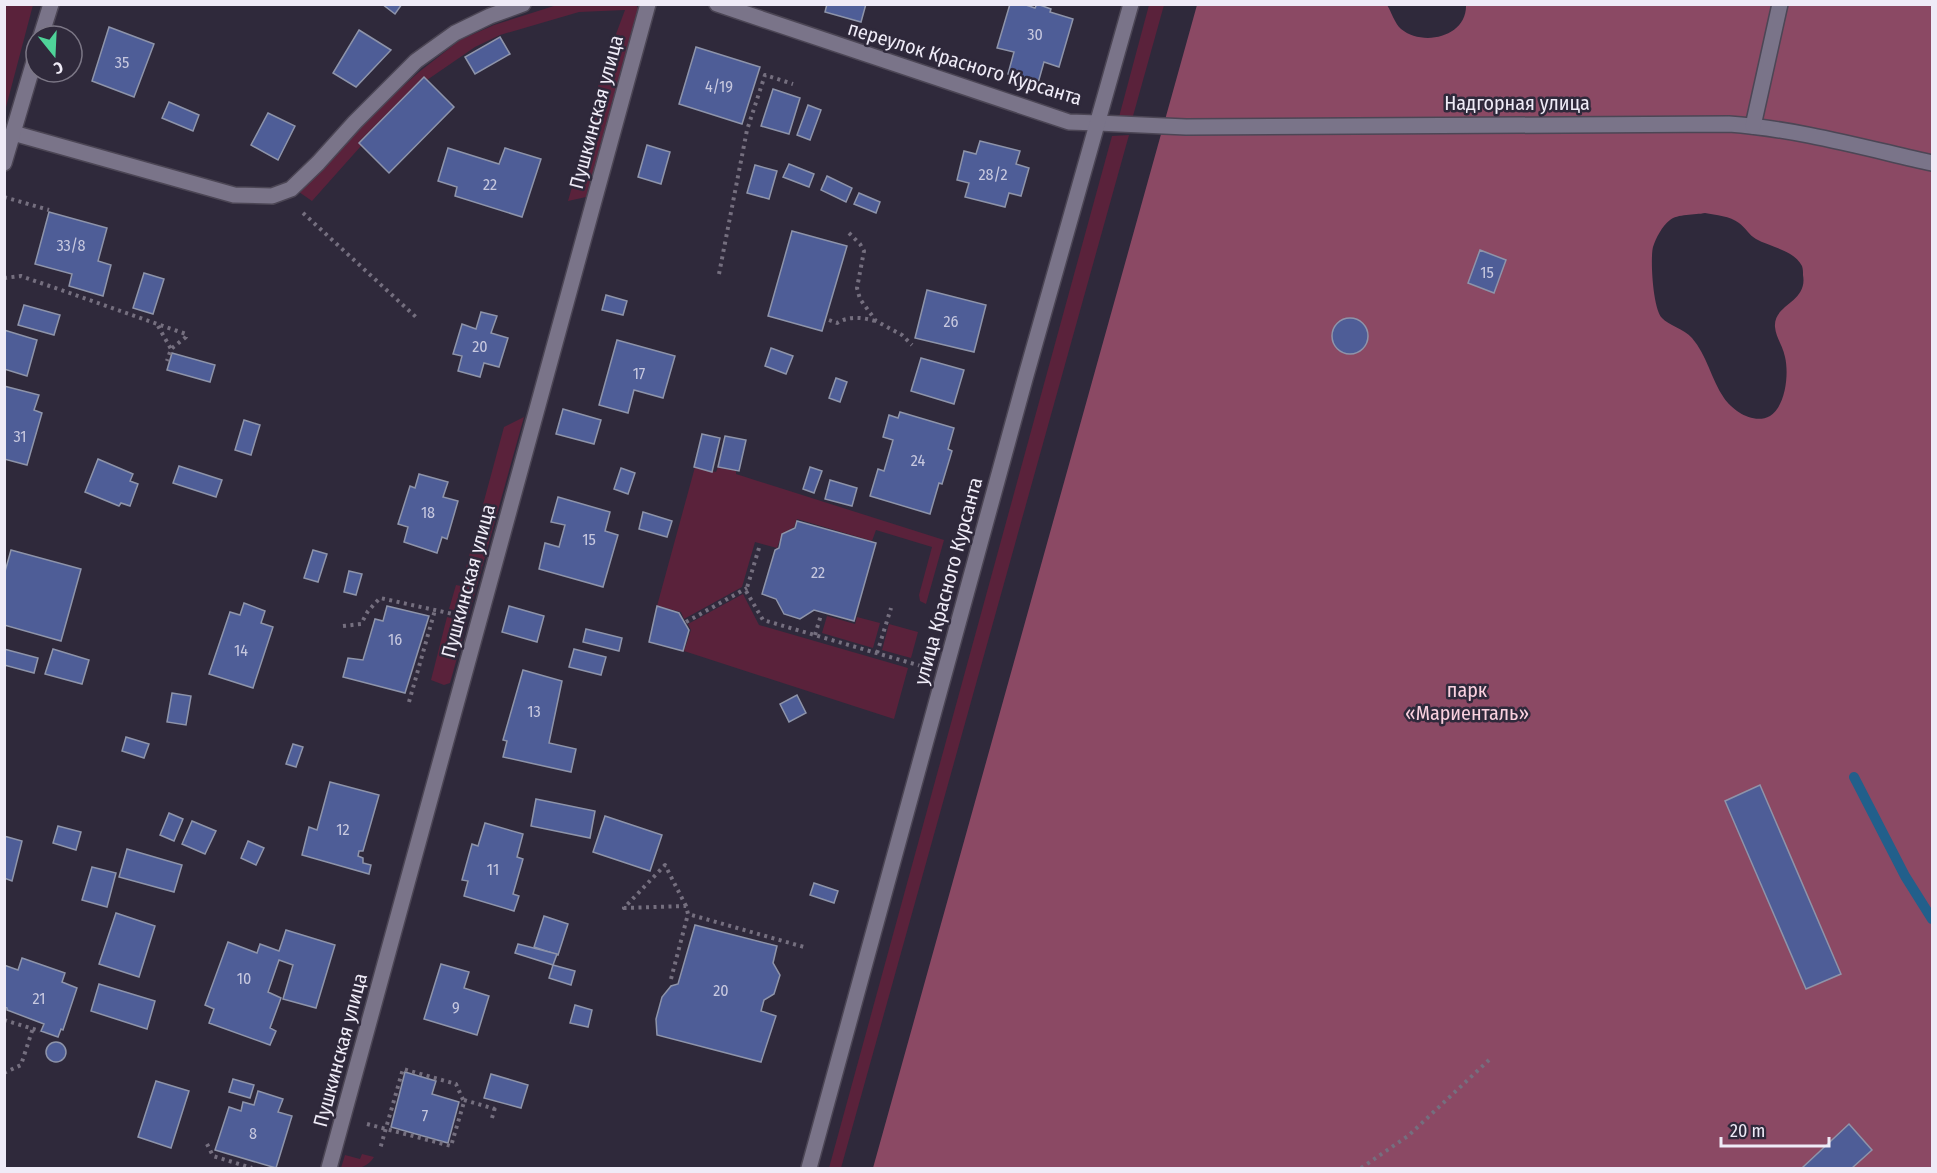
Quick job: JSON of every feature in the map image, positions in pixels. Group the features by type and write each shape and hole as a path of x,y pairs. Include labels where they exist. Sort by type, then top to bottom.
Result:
{"street":[{"path":"45,24 51,4"},
{"path":"13,133 234,195 272,196 291,189 318,164 355,122 416,61 455,33 490,16 523,4"},
{"name":"Пушкинская улица","path":"329,1168 648,4"},
{"name":"переулок Красного Курсанта","path":"717,4 1069,122 1098,123"},
{"name":"улица Красного Курсанта","path":"809,1168 1022,390 1131,4"},
{"path":"1753,126 1780,4"},
{"path":"4,163 27,84"},
{"name":"Надгорная улица","path":"1098,123 1186,127 1681,124 1753,126 1811,135 1932,163"}],"path":[{"path":"719,274 747,130 765,75 793,84"},
{"path":"281,192 417,318"},
{"path":"4,197 49,210"},
{"path":"849,233 864,251 857,288 860,299 876,321"},
{"path":"4,278 21,276 186,334 186,337 171,349 167,361"},
{"path":"829,320 837,323 844,318 876,321 902,335 912,345"},
{"path":"158,324 171,349"},
{"path":"759,548 746,591 763,620 921,666"},
{"path":"686,622 747,588"},
{"path":"342,626 360,624 380,598 448,613"},
{"path":"877,653 891,608"},
{"path":"409,702 435,610"},
{"path":"814,635 821,615"},
{"path":"671,979 688,914 686,906 665,865 624,908 686,906"},
{"path":"688,914 804,947"},
{"path":"4,1020 40,1031"},
{"path":"4,1072 21,1065 33,1028"},
{"path":"1361,1168 1408,1136 1489,1060"},
{"path":"369,1124 386,1129 451,1146 464,1102 456,1084 403,1069 386,1129 380,1149"},
{"path":"463,1100 495,1107 492,1118"},
{"path":"207,1144 213,1156 252,1168"}],"shaded area":[{"path":"4,5 33,5 28,24 24,24 24,39 5,111"},
{"path":"557,5 636,5 638,8 586,197 568,201 601,74 625,10 579,12 500,35 475,47 427,80 424,77 359,142 361,146 312,201 299,192 349,135 419,72 460,40 494,25"},
{"path":"1149,5 1164,5 1133,116 1119,117"},
{"path":"1129,135 841,1168 829,1168 1112,136"},
{"path":"524,417 469,614 449,609 456,585 461,586 504,427"},
{"path":"695,467 716,472 718,467 736,471 736,474 944,540 926,604 920,601 919,595 932,547 876,530 872,541 797,519 794,527 782,534 777,548 755,542 742,587 684,619 681,612 657,606"},
{"path":"743,594 759,625 908,668 894,719 684,651 691,630 688,624"},
{"path":"827,616 855,624 857,617 880,623 873,648 822,633"},
{"path":"447,617 467,622 450,683 444,685 431,680"},
{"path":"889,624 918,632 911,658 882,650"},
{"path":"362,1154 374,1157 363,1166 341,1168 345,1155 360,1159"}],"green space":[{"name":"парк «Мариенталь»","path":"1197,5 1387,5 1401,29 1410,34 1431,38 1442,36 1459,25 1466,5 1932,5 1932,1168 873,1168","holes":["1705,213 1727,217 1735,221 1756,239 1793,256 1802,267 1803,284 1800,292 1776,319 1775,327 1786,364 1783,397 1775,411 1764,418 1751,418 1738,412 1728,403 1692,338 1662,318 1656,305 1652,253 1660,232 1673,218"]}],"building":[{"path":"382,4 402,4 395,14"},
{"path":"827,4 866,4 861,22 825,12"},
{"path":"1010,4 1023,4 1035,8 1037,4 1051,9 1050,12 1073,19 1059,67 1044,62 1038,83 1008,74 1014,52 997,48"},
{"path":"109,27 154,44 134,97 92,81"},
{"path":"359,30 391,50 356,87 333,73"},
{"path":"500,37 510,54 475,74 465,57"},
{"path":"696,47 760,67 742,124 679,104"},
{"path":"424,77 454,107 389,173 359,143"},
{"path":"773,89 800,98 789,134 761,126"},
{"path":"169,102 199,115 193,131 162,118"},
{"path":"808,105 821,110 810,140 797,135"},
{"path":"268,113 295,126 278,160 251,145"},
{"path":"980,141 1020,151 1016,164 1029,168 1021,196 1009,193 1005,207 965,197 969,183 957,180 964,151 976,154"},
{"path":"647,145 670,152 661,184 638,177"},
{"path":"448,148 499,164 505,148 541,159 522,217 455,196 457,187 438,181"},
{"path":"789,164 814,174 809,187 783,177"},
{"path":"755,165 777,171 769,199 747,193"},
{"path":"827,176 852,188 846,202 821,190"},
{"path":"859,193 880,202 876,213 854,204"},
{"path":"49,212 107,228 98,261 111,265 103,296 69,286 72,274 35,264"},
{"path":"792,231 847,246 822,331 768,316"},
{"path":"1480,250 1506,260 1494,293 1468,283"},
{"path":"144,273 164,279 153,314 133,308"},
{"path":"927,290 986,305 974,352 915,338"},
{"path":"606,295 627,301 623,315 602,310"},
{"path":"24,305 60,315 54,335 18,325"},
{"path":"481,312 497,316 491,333 508,338 499,367 484,363 480,377 458,371 462,356 453,354 462,324 476,329"},
{"path":"1350,318 1363,323 1368,336 1363,349 1350,354 1337,349 1332,336 1337,323"},
{"path":"4,330 37,340 27,376 4,369"},
{"path":"617,340 675,356 663,398 634,390 628,413 599,405"},
{"path":"771,348 793,356 786,374 765,366"},
{"path":"172,353 215,365 210,382 167,370"},
{"path":"921,358 964,370 954,404 911,391"},
{"path":"836,378 847,382 840,402 829,398"},
{"path":"4,386 39,395 34,410 42,413 27,465 4,459"},
{"path":"563,409 601,420 594,444 556,434"},
{"path":"900,412 954,428 948,449 952,451 930,514 870,496 878,469 884,471 893,440 883,437 889,415 898,418"},
{"path":"244,420 260,425 251,455 235,450"},
{"path":"702,434 720,438 712,472 694,467"},
{"path":"725,436 746,440 739,471 718,467"},
{"path":"98,459 133,474 130,481 138,484 130,506 121,503 119,506 85,492"},
{"path":"179,466 222,480 216,497 173,483"},
{"path":"810,467 822,471 814,493 803,489"},
{"path":"621,468 635,473 628,494 614,489"},
{"path":"419,474 448,482 443,497 458,501 447,539 442,537 437,553 404,542 408,527 398,524 410,486 415,488"},
{"path":"830,480 857,488 852,506 825,499"},
{"path":"558,497 610,512 605,531 618,535 603,587 539,569 545,543 559,547 565,525 551,522"},
{"path":"643,512 672,521 667,537 639,529"},
{"path":"797,521 876,543 854,621 814,610 800,619 784,614 776,599 762,594 782,534 795,528"},
{"path":"11,550 81,569 61,641 4,625 4,575"},
{"path":"313,550 327,554 318,582 304,578"},
{"path":"349,571 362,574 356,595 344,592"},
{"path":"244,603 265,611 261,623 273,627 253,688 209,674 230,612 240,615"},
{"path":"387,606 429,616 405,693 343,677 348,658 363,660 375,619 383,621"},
{"path":"509,606 544,616 537,642 502,632"},
{"path":"657,606 679,613 689,630 683,651 649,642"},
{"path":"586,629 622,638 619,651 583,642"},
{"path":"4,649 38,658 34,673 4,665"},
{"path":"53,649 89,660 82,684 45,674"},
{"path":"574,649 606,657 601,675 569,667"},
{"path":"523,670 562,681 549,743 576,749 571,772 503,757 507,741 503,740"},
{"path":"172,693 191,696 186,725 167,722"},
{"path":"797,695 806,713 789,722 780,704"},
{"path":"126,737 149,744 144,758 122,751"},
{"path":"293,744 303,747 296,767 286,764"},
{"path":"330,782 379,795 363,851 359,851 358,856 363,858 363,863 371,865 369,874 302,855 309,827 317,830"},
{"path":"1760,785 1841,974 1806,989 1725,801"},
{"path":"536,799 595,811 590,838 531,826"},
{"path":"169,813 183,819 174,841 160,835"},
{"path":"605,816 662,835 650,871 593,852"},
{"path":"192,821 216,831 205,854 182,844"},
{"path":"485,823 523,834 517,857 523,859 513,894 519,896 514,911 464,896 468,881 462,880 472,844 478,846"},
{"path":"58,826 81,832 76,850 53,843"},
{"path":"4,836 22,841 12,881 4,878"},
{"path":"248,841 264,848 256,865 241,858"},
{"path":"127,849 182,865 174,892 119,877"},
{"path":"92,867 116,873 107,907 82,900"},
{"path":"814,883 838,891 834,903 810,895"},
{"path":"116,913 155,926 139,977 99,964"},
{"path":"544,916 568,924 558,955 534,947"},
{"path":"695,925 777,946 773,963 780,975 774,994 764,1000 761,1011 776,1016 761,1062 657,1035 656,1019 662,997 671,986 678,984"},
{"path":"286,930 335,945 316,1008 283,999 293,965 279,960 268,992 281,998 270,1028 276,1031 270,1045 209,1023 214,1009 205,1005 228,942 257,953 260,944 279,951"},
{"path":"518,944 557,954 553,965 515,953"},
{"path":"22,958 65,973 62,982 77,988 63,1030 61,1029 58,1037 41,1031 44,1024 4,1007 4,965 18,970"},
{"path":"441,964 469,972 464,988 489,996 477,1035 424,1019"},
{"path":"553,965 575,971 571,985 549,978"},
{"path":"99,984 155,1001 147,1029 91,1011"},
{"path":"575,1005 592,1010 588,1027 570,1023"},
{"path":"52,1042 60,1042 66,1048 66,1056 60,1062 52,1062 46,1056 46,1048"},
{"path":"405,1072 436,1081 432,1094 459,1102 448,1143 391,1127"},
{"path":"491,1074 528,1085 521,1108 484,1098"},
{"path":"233,1079 254,1085 250,1098 229,1092"},
{"path":"156,1081 189,1091 171,1148 138,1137"},
{"path":"258,1091 283,1099 278,1112 292,1116 276,1168 215,1150 229,1107 241,1111 243,1102 254,1105"},
{"path":"1849,1124 1872,1150 1852,1168 1802,1168"}],"waterway":[{"path":"1854,777 1905,876 1932,919"}]}
